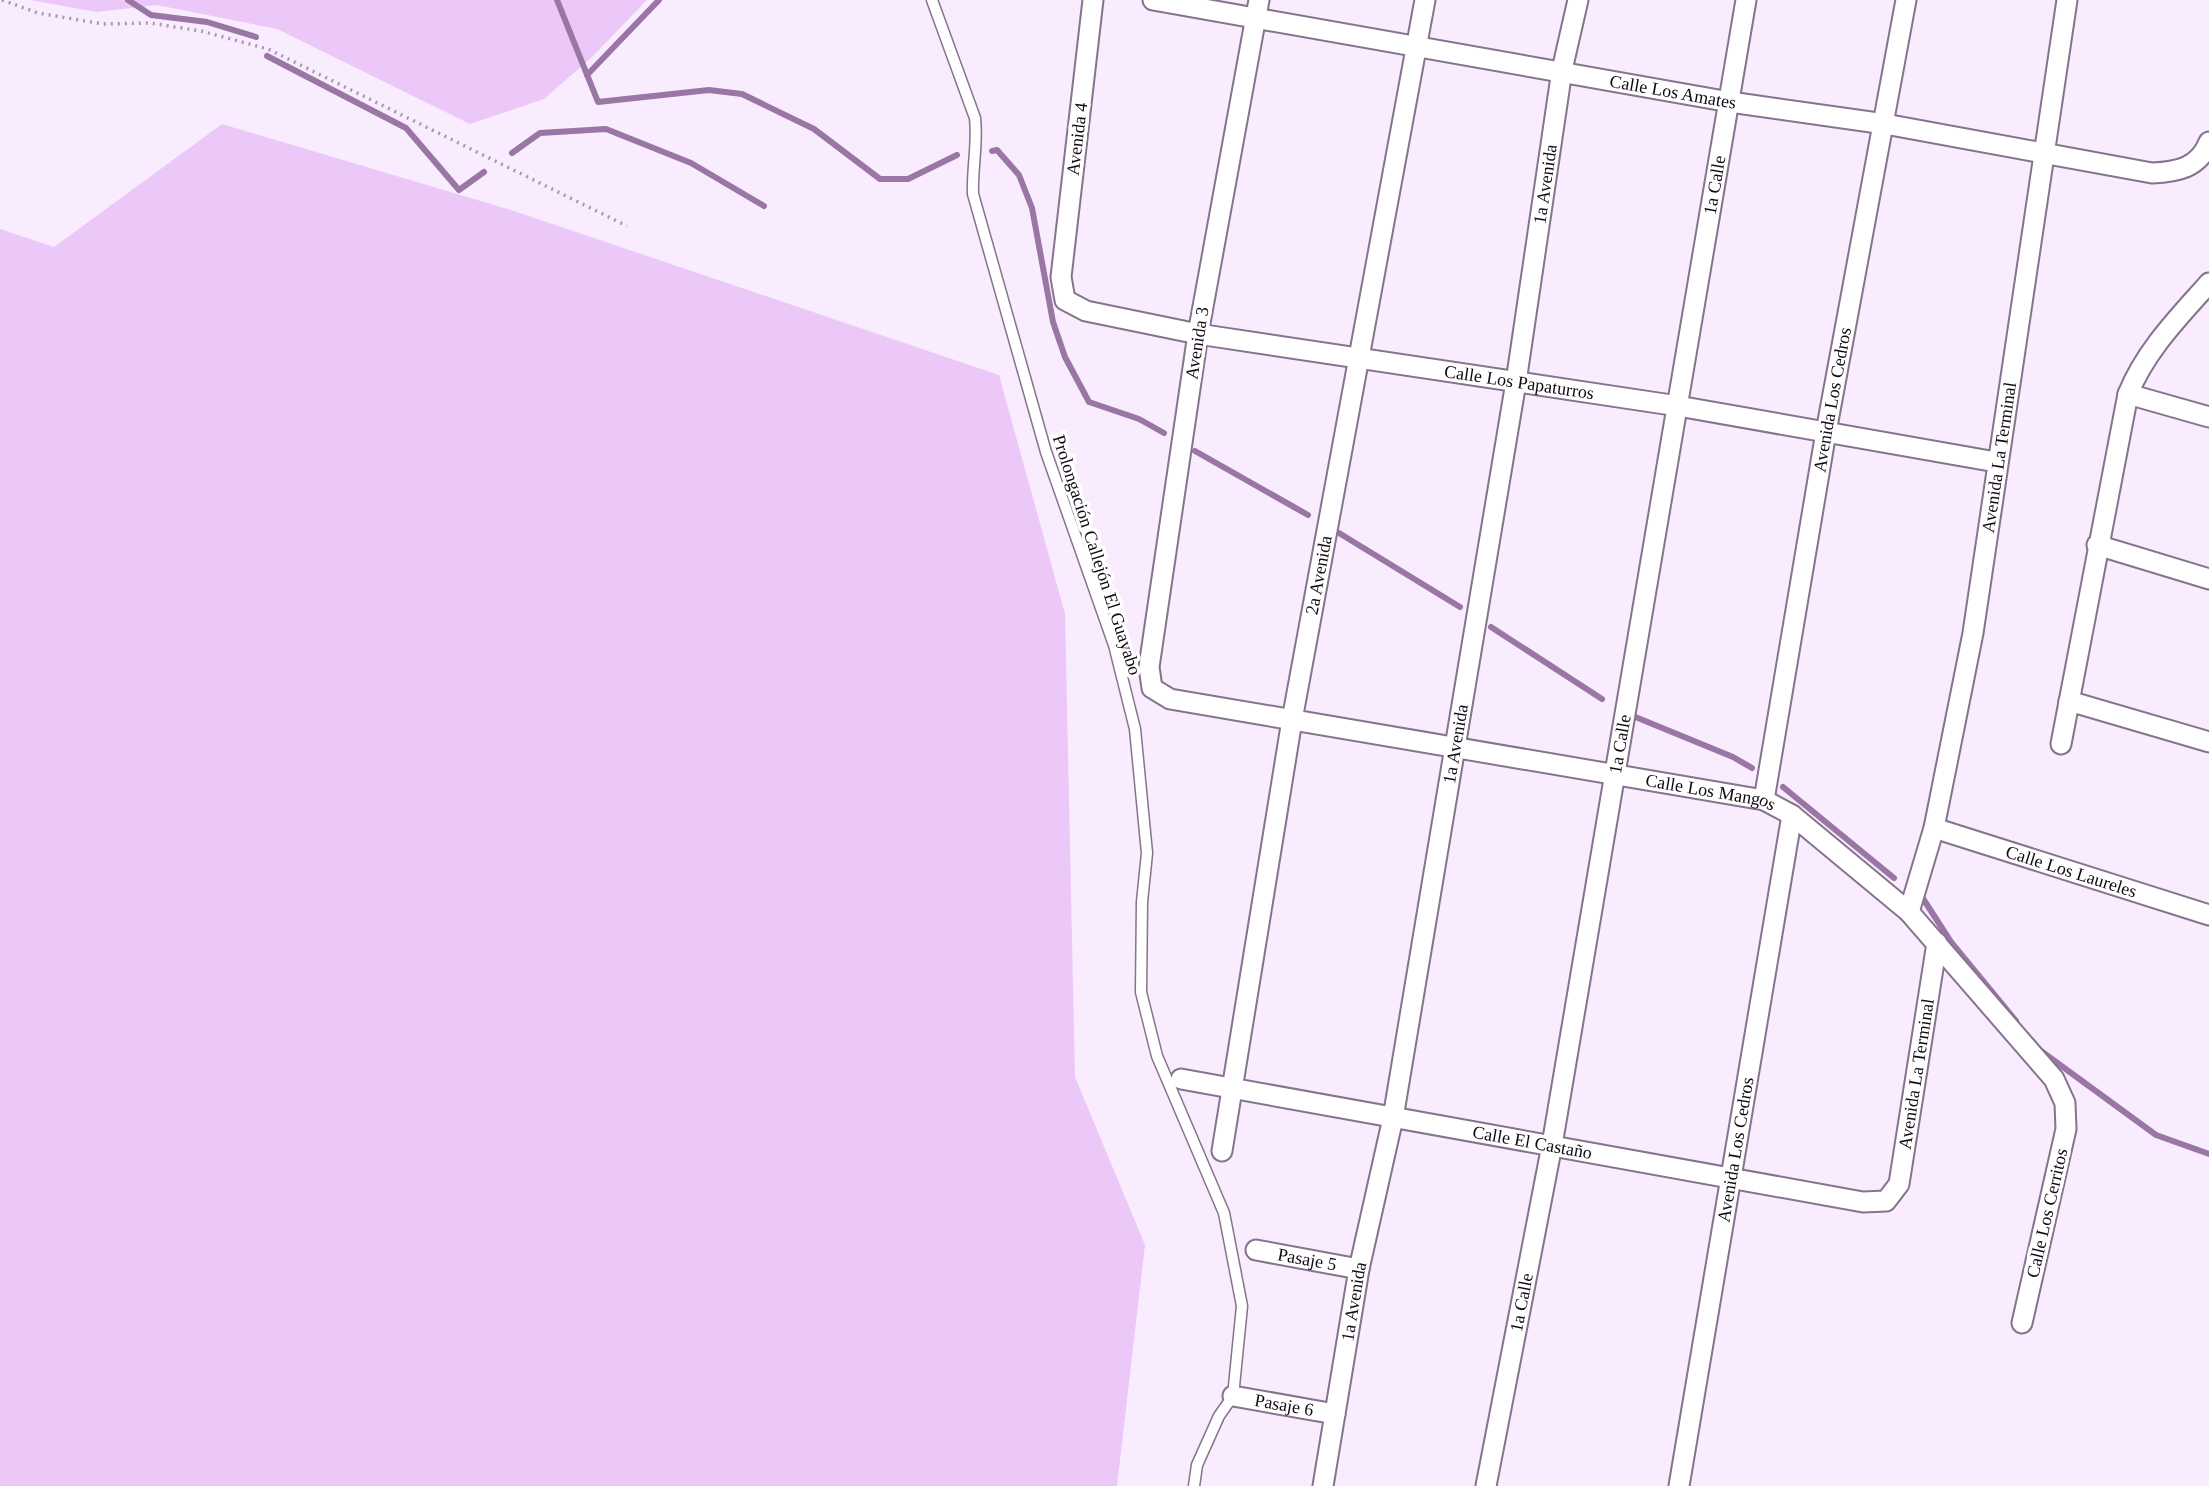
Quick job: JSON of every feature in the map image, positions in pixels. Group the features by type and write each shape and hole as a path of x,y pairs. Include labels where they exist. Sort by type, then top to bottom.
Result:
{"street":[{"name":"Avenida 4","path":"1061,277 1093,0"},
{"name":"Calle Los Amates","path":"1153,0 1257,9 1417,46 1730,102 1885,124 2152,173 2173,173 2192,166 2209,142"},
{"name":"2a Avenida","path":"1222,1151 1292,720 1426,0"},
{"name":"1a Avenida","path":"1323,1486 1359,1269 1394,1118 1517,382 1562,70 1577,0"},
{"name":"1a Calle","path":"1486,1486 1552,1145 1746,0"},
{"name":"Avenida Los Cedros","path":"1763,800 1826,432 1906,0"},
{"name":"Avenida La Terminal","path":"1909,912 1934,828 1973,633 1996,463 2067,0"},
{"name":"Avenida 3","path":"1152,688 1149,667 1198,334 1257,9"},
{"name":"Calle Los Papaturros","path":"1061,277 1065,300 1086,311 1198,334 1678,406 1996,463"},
{"path":"2061,744 2128,394 2140,366 2160,338 2209,283"},
{"path":"2128,394 2209,417"},
{"path":"2097,545 2209,579"},
{"name":"Calle Los Mangos","path":"1152,688 1170,699 1763,800 1793,815 1909,912 2054,1079 2065,1102"},
{"path":"2069,701 2209,741"},
{"name":"Avenida Los Cedros","path":"1679,1486 1793,815"},
{"name":"Calle Los Laureles","path":"1934,828 2209,915"},
{"name":"Avenida La Terminal","path":"1886,1200 1899,1184 1937,943"},
{"name":"Calle El Castaño","path":"1181,1079 1731,1176 1863,1202 1886,1200"},
{"name":"Calle Los Cerritos","path":"2022,1324 2066,1129 2065,1102"},
{"name":"Pasaje 5","path":"1256,1250 1359,1269"},
{"name":"Pasaje 6","path":"1233,1396 1335,1414"}],"lane":[{"name":"Prolongación Callejón El Guayabo","path":"932,0 975,118 973,194 1014,345 1050,465 1114,645 1135,729 1147,853 1142,902 1141,992 1157,1056 1224,1213 1242,1306 1233,1396 1219,1416 1197,1465 1194,1486"}],"path":[{"path":"2,0 38,13 103,24 150,23 201,31 268,48 627,226"}],"shaded area":[{"path":"30,0 647,0 591,58 544,99 470,124 277,29 157,5 97,12"},
{"path":"222,124 514,211 999,375 1065,614 1075,1077 1145,1245 1117,1486 0,1486 0,229 54,247"}],"waterway":[{"path":"128,0 151,15 207,22 256,37"},
{"path":"557,0 598,102 709,90 742,94 814,129 880,179 908,179 957,155"},
{"path":"587,75 659,0"},
{"path":"267,56 406,128 459,190 484,172"},
{"path":"512,153 540,133 606,129 691,163 764,206"},
{"path":"992,151 997,150 1019,175 1032,208 1053,322 1065,357 1089,402 1139,419 1164,433"},
{"path":"1195,451 1308,515"},
{"path":"1339,533 1460,607"},
{"path":"1491,627 1602,699"},
{"path":"1633,716 1733,757 1752,768"},
{"path":"1783,787 1894,878"},
{"path":"1922,897 1951,942 2016,1021"},
{"path":"2041,1051 2156,1135 2209,1154"}]}
